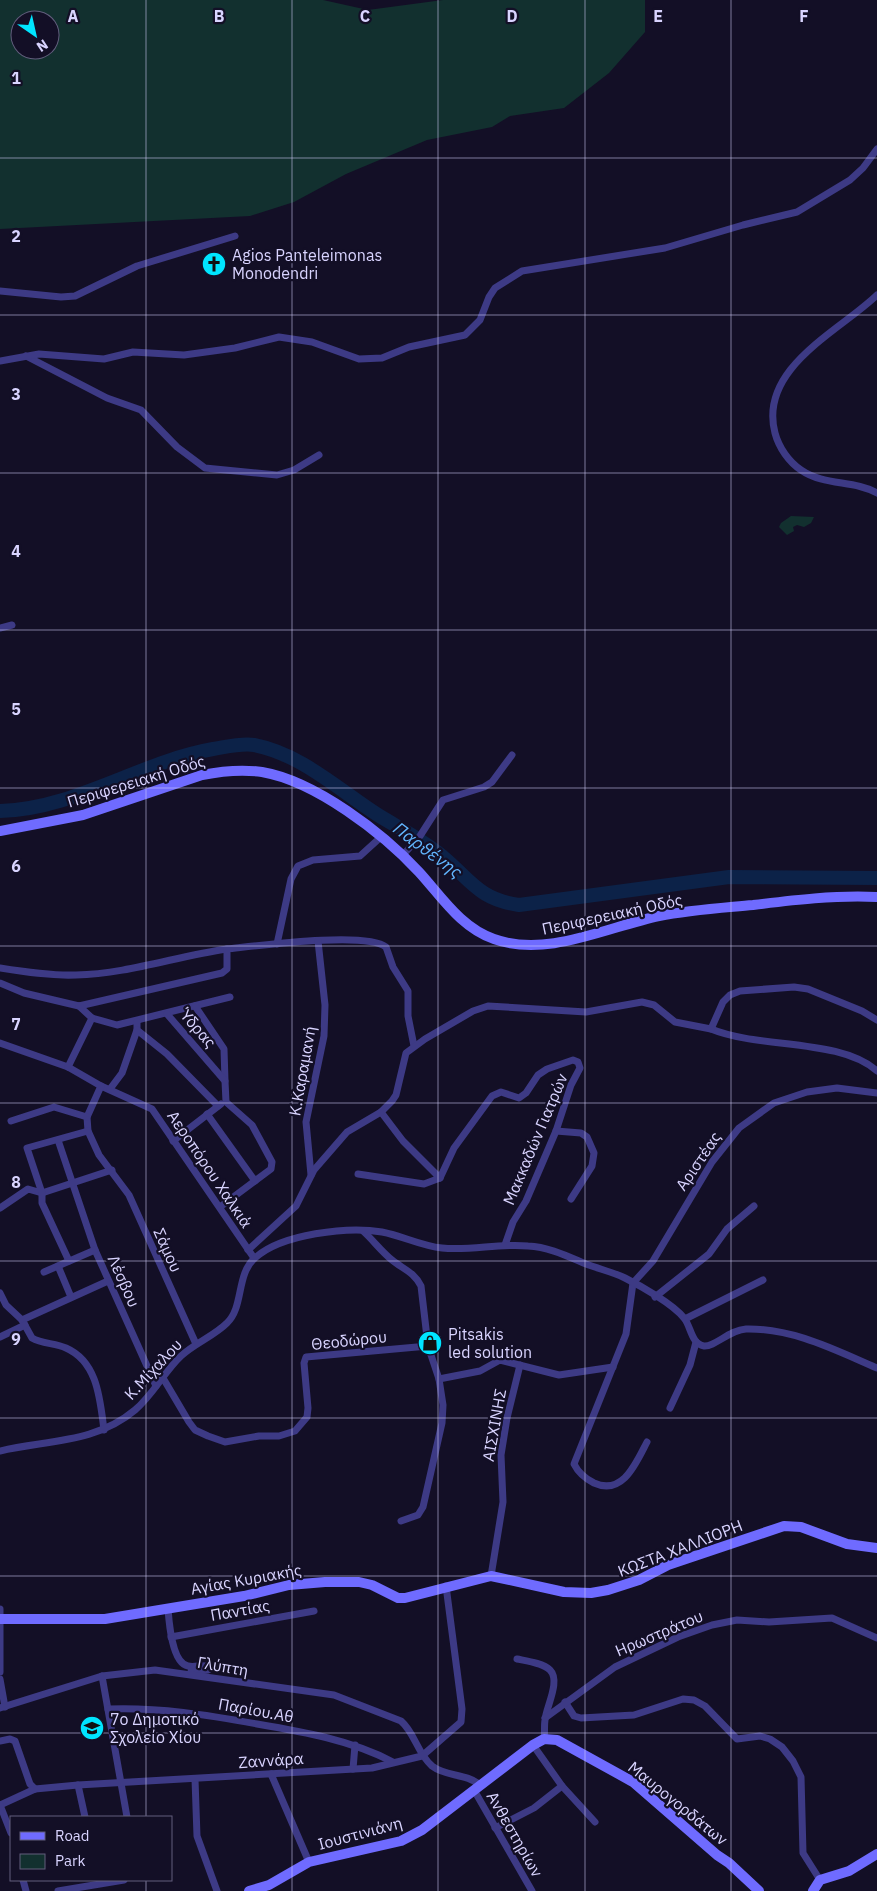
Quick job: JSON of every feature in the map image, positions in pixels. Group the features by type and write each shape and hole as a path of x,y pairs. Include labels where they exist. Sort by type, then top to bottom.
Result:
{"main road":[{"name":"Περιφερειακή Οδός","path":"0,831 82,815 202,774 235,770 264,773 303,786 406,851 441,898 471,927 495,940 517,945 552,943 660,916 709,909 826,897 877,897"},
{"name":"ΚΩΣΤΑ ΧΑΛΛΙΟΡΗ","path":"491,1576 564,1592 591,1593 608,1590 639,1580 668,1565 784,1526 801,1526 847,1544 877,1548"},
{"name":"Αγίας Κυριακής","path":"0,1616 93,1620 244,1596 289,1585 325,1582 359,1582 382,1588 398,1598 405,1598 491,1576"},
{"name":"Ιουστινιάνη","path":"249,1891 269,1884 309,1862 401,1840 422,1830 533,1744 544,1739"},
{"name":"Μαυρογορδάτων","path":"544,1739 564,1742 633,1782 717,1855 729,1862 759,1891"},
{"path":"813,1891 820,1880 849,1871 877,1854"}],"street":[{"path":"0,361 26,356 65,355 104,359 133,352 184,355 234,348 280,337 312,342 352,358 368,360 382,358 409,348 465,335 480,320 489,297 495,288 522,271 665,248 743,225 797,212 850,180 863,168 877,149"},
{"path":"0,291 61,298 75,296 137,266 235,236"},
{"path":"877,294 855,315 823,337 800,358 781,386 773,414 776,437 794,465 814,477 866,488 877,493"},
{"path":"26,356 107,398 141,410 177,448 205,468 277,475 294,470 319,455"},
{"path":"0,628 12,625"},
{"path":"406,851 420,836 443,800 484,787 492,782 512,755"},
{"path":"277,944 290,879 298,866 312,860 360,856 382,836"},
{"path":"0,968 36,973 76,975 142,966 227,949 318,941 374,941 386,947 393,967 408,991 408,1016 414,1046"},
{"name":"Κ.Καραμανή","path":"311,1176 306,1122 324,1036 325,1005 318,941"},
{"path":"0,983 24,992 79,1006 222,973 227,969 227,949"},
{"path":"711,1029 723,1002 730,995 740,991 794,987 808,989 877,1020"},
{"path":"167,1014 230,997"},
{"path":"248,1250 296,1206 319,1163 346,1132 388,1107 396,1095 404,1056 414,1046 473,1011 488,1006 586,1012 642,1002 654,1005 675,1022 711,1029 745,1040 841,1052 860,1059 877,1071"},
{"name":"Ύδρας","path":"79,1006 92,1018 109,1025 137,1026 167,1014 225,1082"},
{"path":"195,1006 224,1049 226,1102 252,1126 272,1162 271,1169 220,1207"},
{"path":"68,1067 92,1018"},
{"path":"110,1089 122,1073 137,1026 218,1106"},
{"name":"Αεροπόρου Χαλκιά","path":"0,1043 68,1067 101,1086 152,1109 254,1258"},
{"name":"Μακκαδών Γιατρών","path":"440,1178 454,1148 492,1096 501,1092 519,1098 523,1096 538,1074 576,1061 580,1068 571,1085 556,1131 526,1202 510,1229 505,1245"},
{"path":"10,1121 54,1107 87,1117 101,1086"},
{"name":"Αριστέας","path":"633,1283 653,1261 712,1162 739,1128 774,1103 807,1092 837,1088 877,1093"},
{"path":"173,1141 207,1114 226,1102"},
{"path":"358,1174 424,1184 440,1178 403,1141 381,1112"},
{"path":"207,1114 255,1181"},
{"name":"Σάμου","path":"87,1117 88,1131 98,1155 112,1170 129,1195 196,1344"},
{"path":"69,1261 42,1203 42,1193 27,1148 88,1131"},
{"path":"556,1131 581,1133 587,1137 594,1153 592,1166 571,1199"},
{"name":"Λέσβου","path":"58,1140 95,1250 156,1386"},
{"path":"0,1208 28,1189 42,1193 112,1170"},
{"path":"655,1297 709,1254 727,1229 754,1206"},
{"path":"254,1258 280,1244 341,1231 382,1232 421,1244 448,1248 483,1248 505,1245 548,1249 633,1283 685,1319 696,1342 700,1345 708,1346 734,1331 769,1331 801,1336 877,1368"},
{"path":"363,1231 393,1261 414,1274 418,1279 421,1286 428,1346 439,1379 443,1405 442,1423 425,1501 418,1516 401,1521"},
{"path":"44,1272 95,1250"},
{"name":"Κ.Μίχαλου","path":"0,1450 29,1444 78,1438 104,1430 136,1410 180,1356 230,1319 244,1274 254,1258"},
{"path":"58,1266 71,1297"},
{"path":"685,1319 763,1280"},
{"path":"0,1337 71,1297 108,1281"},
{"path":"633,1283 626,1334 574,1464 589,1480 599,1485 617,1484 624,1480 647,1442"},
{"path":"0,1293 6,1305 24,1322 32,1338 66,1348 78,1356 90,1370 98,1388 104,1430"},
{"path":"670,1408 690,1365 696,1342"},
{"name":"Θεοδώρου","path":"163,1378 195,1430 225,1442 259,1436 279,1436 295,1431 307,1417 304,1363 306,1357 428,1346"},
{"name":"ΑΙΣΧΙΝΗΣ","path":"439,1379 480,1371 500,1360 520,1365 507,1418 501,1455 503,1502 491,1576"},
{"path":"520,1365 559,1375 614,1367"},
{"path":"446,1586 462,1710 461,1722 422,1756 442,1772 469,1778 477,1788"},
{"path":"168,1609 171,1637 176,1653 186,1665 205,1665 211,1668 183,1673"},
{"name":"Παντίας","path":"171,1637 314,1611"},
{"path":"0,1616 0,1672"},
{"name":"Ηρωστράτου","path":"545,1718 615,1668 678,1637 726,1622 744,1620 776,1622 832,1618 877,1638"},
{"path":"517,1659 542,1666 551,1671 554,1683 545,1718 544,1739"},
{"name":"Γλύπτη","path":"2,1708 102,1676 147,1671 183,1673 258,1686 334,1696 401,1720 408,1727 422,1756"},
{"path":"102,1676 127,1816"},
{"path":"0,1679 2,1708"},
{"path":"565,1702 574,1716 581,1718 634,1715 683,1700 694,1700 705,1706 733,1737 742,1740 760,1736 770,1739 782,1747 794,1761 801,1776 803,1853 820,1880"},
{"name":"Παρίου.Αθ","path":"108,1709 187,1712 272,1726 355,1745 393,1762"},
{"path":"0,1742 10,1739 15,1741 30,1784 35,1789"},
{"path":"533,1744 562,1786 595,1822"},
{"path":"353,1769 355,1745"},
{"name":"Ζαννάρα","path":"0,1805 35,1789 120,1781 195,1779 372,1768 422,1756"},
{"path":"271,1774 309,1862"},
{"path":"195,1779 197,1836 217,1891"},
{"path":"78,1785 85,1816"},
{"path":"495,1828 534,1808 562,1786"},
{"name":"Ανθεστηρίων","path":"477,1788 495,1828 532,1891"},
{"path":"0,1805 10,1830"},
{"path":"58,1891 96,1882 110,1881"}],"green space":[{"path":"0,0 323,0 368,10 443,0 645,0 645,32 609,73 564,108 510,116 492,127 427,140 346,174 294,202 250,216 0,229"},
{"path":"791,516 814,517 811,523 804,527 797,525 793,527 794,531 787,535 779,527 781,523"}],"waterway":[{"name":"Παρθένης","path":"0,811 28,808 55,802 186,755 228,746 254,745 288,756 319,774 378,815 427,845 484,893 505,902 519,905 729,877 877,878"}],"place":[{"name":"Agios Panteleimonas Monodendri","path":"214,264"},
{"name":"Pitsakis led solution","path":"430,1343"},
{"name":"7ο Δημοτικό Σχολείο Χίου","path":"92,1728"}]}
